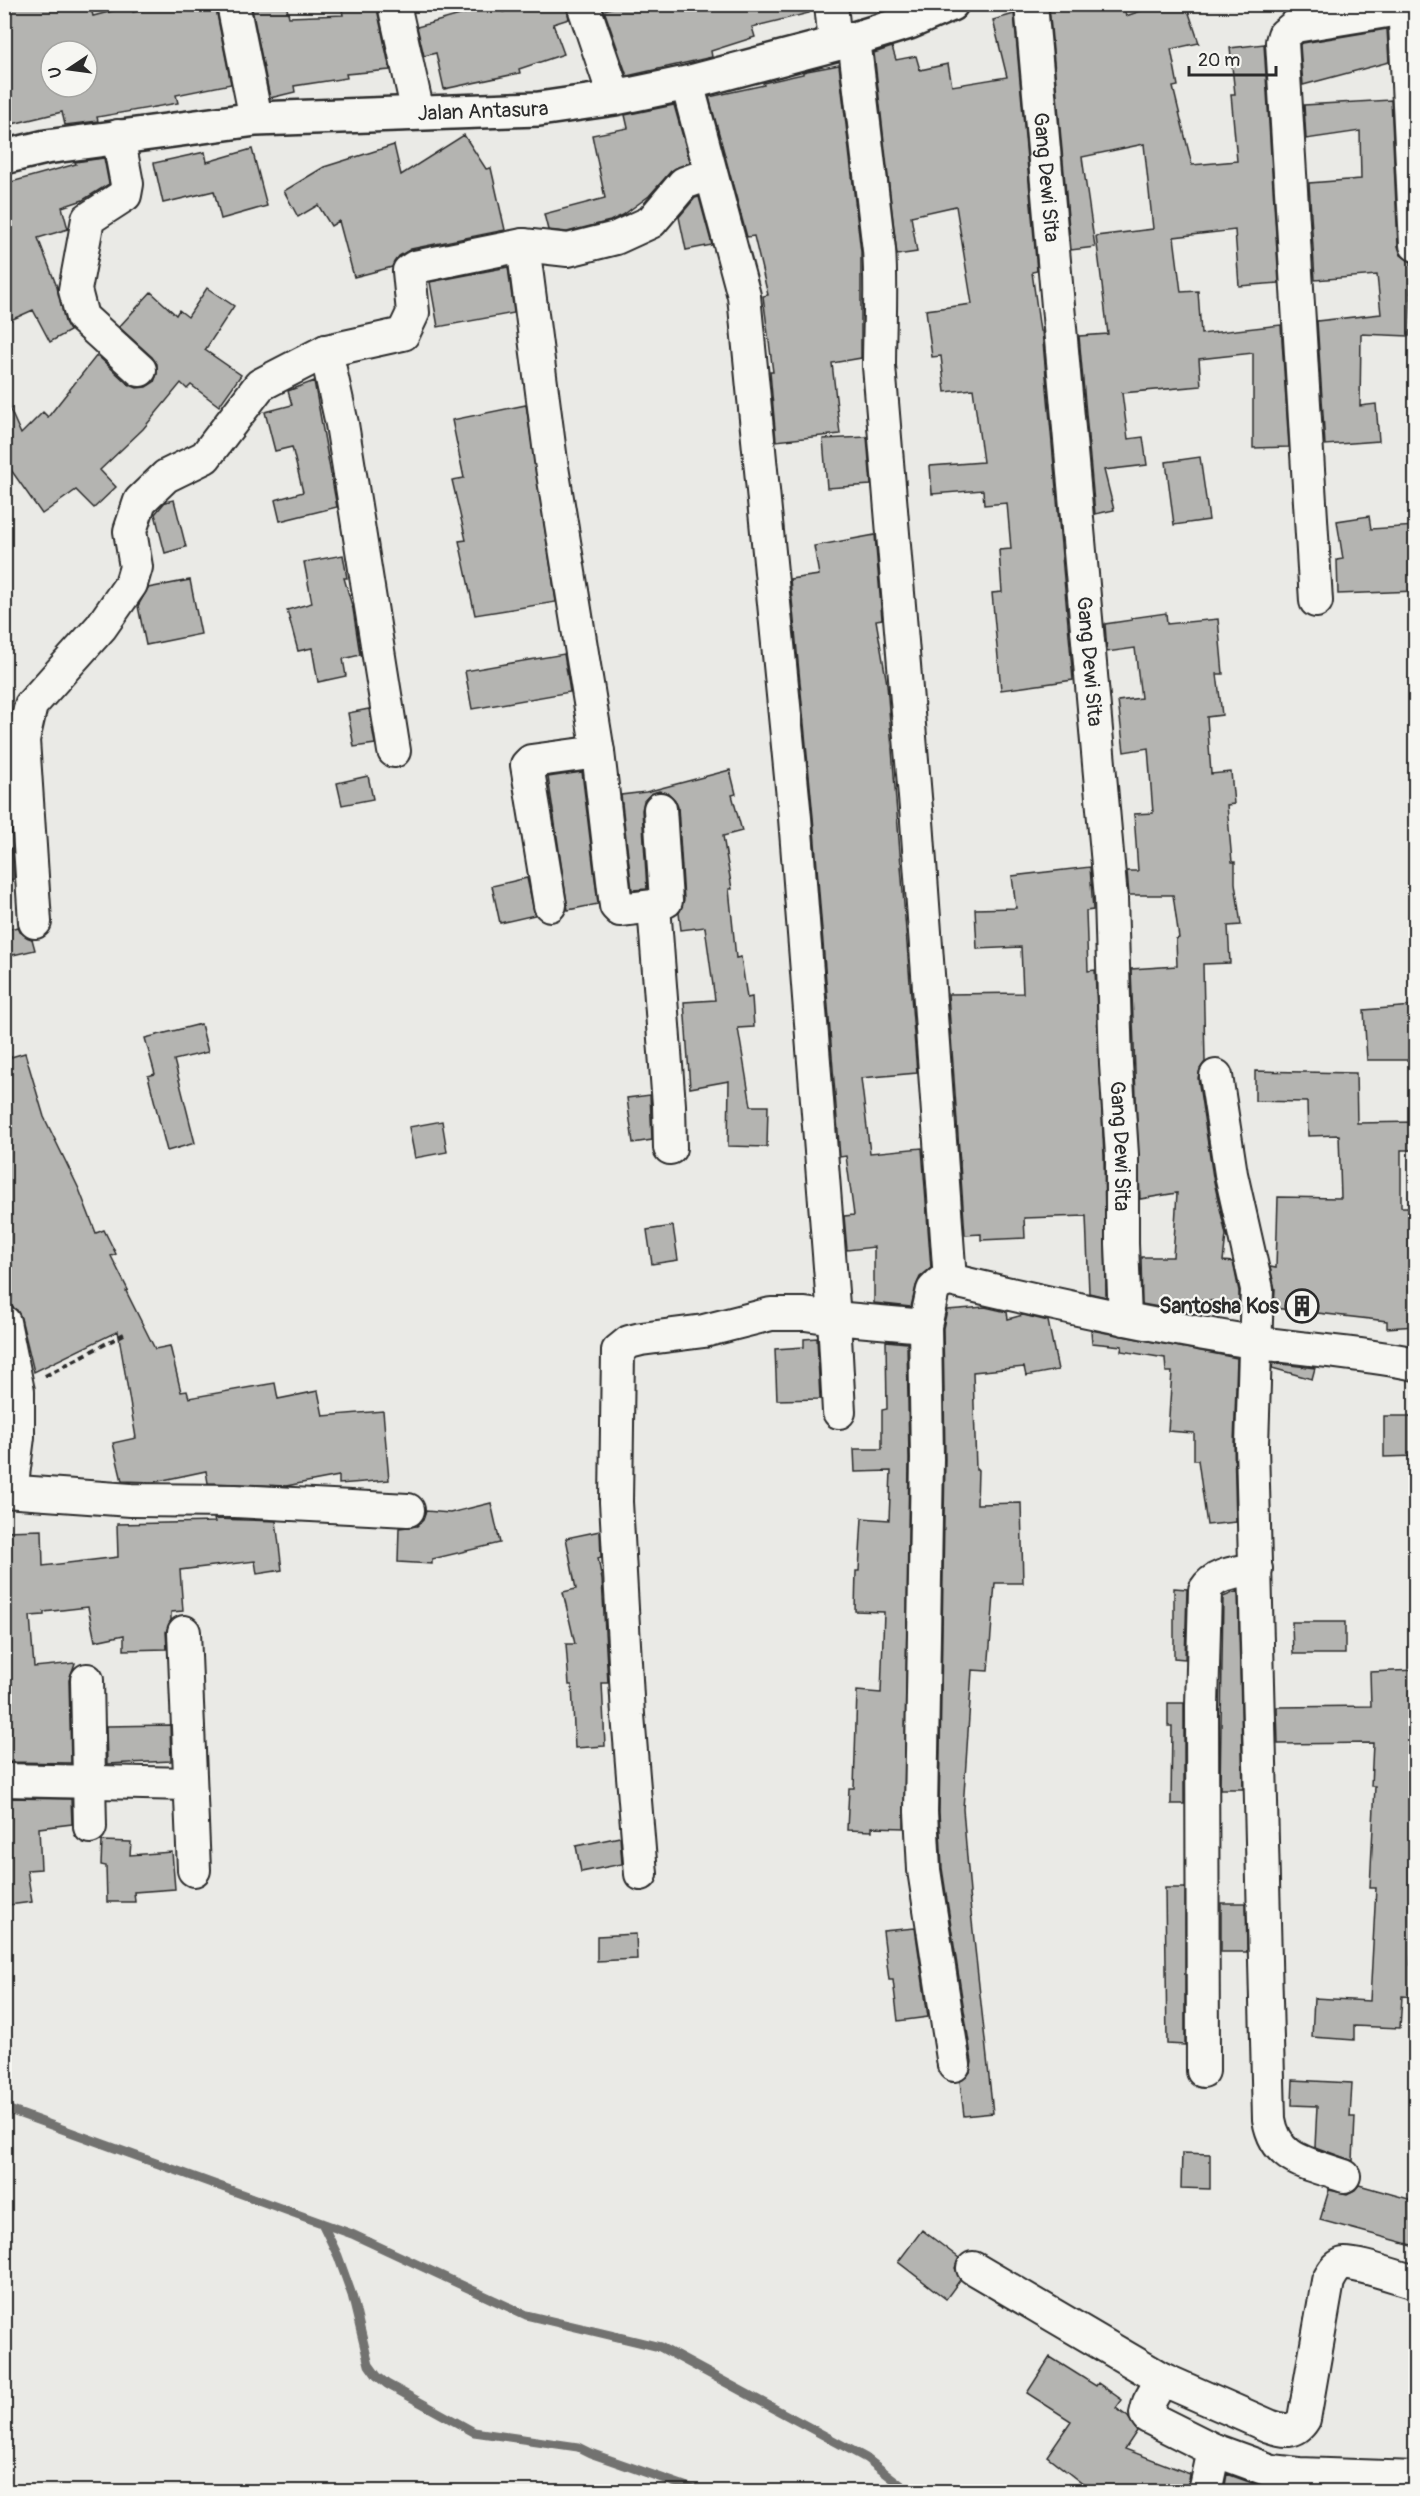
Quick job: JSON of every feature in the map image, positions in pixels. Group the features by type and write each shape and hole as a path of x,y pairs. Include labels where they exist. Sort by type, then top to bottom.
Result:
{"main road":[{"name":"Jalan Antasura","path":"4,157 46,147 118,136 256,119 538,109 615,98 687,83 845,41 909,22 951,4"}],"street":[{"path":"233,4 256,119"},
{"path":"394,4 418,113"},
{"path":"583,4 615,98"},
{"path":"831,4 845,41 880,259 879,366 915,797 950,1280"},
{"name":"Gang Dewi Sita","path":"1031,4 1111,898 1116,1064 1122,1155 1125,1319"},
{"path":"1316,601 1282,42 1284,35 1294,26 1404,6 1416,246"},
{"path":"687,83 744,296 795,818 834,1318 839,1412"},
{"path":"118,136 127,184 125,195 88,219 75,290 82,317 140,370"},
{"path":"35,922 23,741 31,705 101,627 131,584 136,567 130,531 140,501 166,476 205,457 260,386 326,351 403,334 413,313 409,271 415,267 523,245 568,250 616,238 651,222 684,183 710,174"},
{"path":"523,245 551,461 598,752 616,906 623,911 654,906 666,901 660,809"},
{"path":"326,351 342,424 394,751"},
{"path":"550,905 527,765 531,762 598,752"},
{"path":"654,906 669,1105 670,1148"},
{"path":"1216,1076 1231,1174 1257,1289 1258,1314 1254,1342 1252,1445 1269,2119 1272,2135 1278,2146 1290,2156 1344,2176"},
{"path":"954,2065 924,1869 921,1812 927,1459 925,1326 933,1290 940,1283 950,1280 1125,1319 1254,1342 1370,1355 1416,1364"},
{"path":"641,1874 628,1715 616,1502 618,1351 629,1342 641,1339 704,1331 771,1314 805,1314 925,1326"},
{"path":"4,1322 18,1391 18,1437 8,1491 131,1500 235,1501 408,1510"},
{"path":"1203,2071 1204,1590 1216,1577 1256,1569"},
{"path":"184,1632 194,1870"},
{"path":"87,1680 90,1827"},
{"path":"4,1780 190,1784"},
{"path":"973,2268 1162,2379 1284,2431 1292,2430 1304,2419 1328,2281 1336,2268 1345,2263 1356,2264 1416,2282"},
{"path":"1162,2379 1149,2402 1146,2414 1148,2417 1214,2450 1286,2474 1351,2483 1416,2478"},
{"path":"1205,2492 1214,2450"}],"path":[{"path":"18,1391 124,1334"}],"building":[{"path":"4,4 90,4 93,16 132,6 133,12 168,4 215,4 231,84 176,95 178,103 97,117 98,121 65,125 62,112 4,126"},
{"path":"251,4 286,4 289,17 343,15 341,4 376,4 390,70 346,74 347,78 294,86 295,92 270,98"},
{"path":"499,4 503,12 529,4 566,4 569,19 553,24 564,54 519,69 520,73 444,89 436,53 424,56 417,27"},
{"path":"625,4 808,4 809,13 752,27 755,37 711,51 712,57 627,76 604,10"},
{"path":"1053,4 1123,4 1126,16 1161,4 1186,4 1199,43 1171,49 1178,86 1173,87 1192,165 1237,161 1231,94 1235,94 1230,48 1264,44 1279,283 1239,286 1235,230 1174,237 1181,292 1198,291 1201,334 1281,325 1289,447 1253,448 1253,353 1199,359 1201,386 1122,393 1128,439 1143,437 1147,465 1104,470 1114,510 1095,514 1079,336 1108,334 1096,236 1153,229 1144,144 1082,157 1095,247 1071,250 1049,6"},
{"path":"1014,14 1037,271 1032,272 1040,331 1042,331 1073,680 1001,690 992,593 1002,592 999,550 1011,549 1007,503 984,505 983,490 932,494 930,466 983,462 973,389 945,392 941,356 932,357 926,310 972,304 956,206 911,216 917,252 897,255 874,53 892,47 896,60 916,56 920,70 948,64 952,86 1007,77 993,20"},
{"path":"1387,29 1389,62 1303,85 1300,45 1303,43"},
{"path":"839,65 861,252 861,358 832,363 840,434 776,441 770,372 773,372 763,296 768,295 754,236 747,237 709,97 764,85 763,83 803,74 807,71"},
{"path":"1391,100 1398,246 1401,255 1411,262 1409,336 1361,334 1360,406 1376,404 1379,441 1325,445 1317,321 1381,314 1377,275 1315,280 1309,183 1361,179 1360,131 1306,139 1304,105"},
{"path":"674,105 690,162 671,171 649,196 623,215 610,221 567,232 548,230 544,214 605,198 592,135 628,128 625,115"},
{"path":"464,135 486,169 491,168 505,230 411,249 399,256 392,267 354,277 339,221 331,226 318,205 298,217 284,191 324,167 394,145 401,175"},
{"path":"252,149 267,206 221,219 214,191 163,203 154,163 205,152 207,162"},
{"path":"104,158 109,184 83,200 62,207 68,229 38,238 57,287 65,322 70,331 50,342 33,310 4,323 4,184 76,164 75,162"},
{"path":"699,197 712,245 686,250 679,217 695,198"},
{"path":"508,267 514,313 438,327 430,282"},
{"path":"207,288 234,306 205,350 241,375 219,406 191,385 187,389 181,383 143,429 100,470 116,487 94,508 76,490 42,514 4,460 4,396 21,434 43,412 48,417 97,355 128,384 137,388 146,387 154,382 157,364 119,327 151,292 176,315 179,310 188,317"},
{"path":"314,381 337,507 280,521 275,500 303,492 292,447 275,451 265,412 292,405 288,391"},
{"path":"526,405 556,602 475,615 459,541 466,540 452,480 464,478 452,420"},
{"path":"867,437 871,485 827,488 823,439"},
{"path":"1200,457 1209,520 1174,525 1166,462"},
{"path":"174,500 186,547 165,553 155,514 165,502"},
{"path":"1369,516 1371,529 1416,526 1416,591 1338,594 1337,560 1343,559 1337,521"},
{"path":"875,535 882,619 876,620 887,684 917,1073 861,1078 870,1153 922,1148 931,1268 920,1277 911,1307 874,1303 874,1247 847,1250 844,1216 854,1215 846,1156 840,1157 813,817 790,579 819,575 814,546"},
{"path":"343,555 347,578 344,578 353,609 360,655 343,659 346,676 318,682 312,648 298,651 287,610 312,603 304,562"},
{"path":"190,580 201,634 146,645 138,606 148,588"},
{"path":"1166,613 1167,624 1218,619 1223,674 1217,674 1222,715 1207,717 1211,774 1231,772 1234,804 1227,805 1241,925 1228,926 1230,963 1203,964 1205,1062 1198,1078 1213,1177 1226,1235 1223,1261 1233,1262 1239,1291 1239,1304 1197,1299 1198,1314 1142,1304 1141,1257 1173,1257 1177,1193 1140,1199 1131,969 1177,966 1176,939 1179,938 1173,895 1129,895 1127,871 1138,871 1134,814 1153,813 1148,748 1124,752 1118,701 1141,698 1135,648 1107,652 1105,624"},
{"path":"564,654 570,692 472,709 465,671"},
{"path":"369,709 375,744 354,747 348,713"},
{"path":"730,770 736,794 732,795 742,831 723,836 732,889 729,889 736,958 741,957 747,998 752,997 754,1027 738,1028 751,1106 768,1106 767,1147 728,1146 729,1081 690,1088 684,1002 715,1000 705,927 681,930 679,913 684,900 678,807 668,793 659,791 651,794 644,801 642,810 647,889 632,890 621,795 646,792"},
{"path":"582,772 598,904 568,910 548,777"},
{"path":"368,776 373,799 342,805 337,783"},
{"path":"12,848 14,879 4,881 4,850"},
{"path":"1090,867 1093,910 1086,911 1088,971 1095,970 1104,1156 1106,1297 1089,1293 1086,1216 1024,1218 1025,1238 981,1240 981,1234 965,1235 948,994 1023,993 1021,947 977,949 975,909 1016,908 1012,876"},
{"path":"527,878 535,915 500,923 492,886"},
{"path":"18,927 20,932 32,939 35,950 4,957 4,930"},
{"path":"1413,1006 1416,1060 1367,1060 1364,1010"},
{"path":"201,1024 208,1052 174,1060 195,1143 167,1151 148,1076 155,1074 145,1038"},
{"path":"25,1053 44,1117 79,1189 96,1233 104,1230 116,1254 111,1256 128,1290 126,1291 155,1349 170,1346 181,1392 187,1391 189,1398 275,1383 278,1399 318,1391 323,1416 383,1411 389,1480 339,1484 339,1476 286,1486 208,1483 206,1471 154,1482 122,1481 113,1443 136,1438 118,1331 34,1372 21,1318 17,1310 4,1305 4,1059"},
{"path":"1255,1071 1356,1073 1357,1123 1416,1122 1416,1150 1401,1150 1401,1207 1416,1207 1416,1326 1387,1328 1387,1321 1274,1308 1275,1289 1270,1267 1276,1268 1278,1197 1341,1198 1339,1135 1308,1136 1307,1102 1255,1101"},
{"path":"650,1095 652,1140 633,1143 627,1098"},
{"path":"442,1121 447,1152 415,1158 409,1127"},
{"path":"673,1226 678,1260 652,1264 647,1230"},
{"path":"985,1307 1007,1312 1008,1319 1023,1315 1048,1321 1058,1370 1026,1376 1024,1367 973,1372 976,1470 978,1470 977,1504 1021,1503 1023,1583 995,1583 988,1671 972,1670 963,1809 969,1894 993,2113 964,2116 960,2081 970,2072 972,2062 942,1868 939,1812 945,1459 943,1328 947,1310"},
{"path":"1091,1330 1237,1358 1234,1444 1236,1522 1207,1525 1198,1460 1194,1460 1194,1433 1168,1431 1172,1372 1166,1372 1165,1358 1121,1351 1122,1346 1092,1343"},
{"path":"817,1338 820,1399 777,1400 775,1349 804,1347 804,1339"},
{"path":"886,1341 907,1343 909,1459 904,1828 872,1827 872,1831 847,1830 849,1788 854,1788 857,1691 881,1693 884,1612 855,1611 856,1571 859,1571 862,1518 889,1520 891,1471 855,1472 854,1449 882,1449 882,1410 887,1409"},
{"path":"1273,1363 1315,1368 1312,1379 1272,1368"},
{"path":"1384,1416 1416,1416 1416,1456 1384,1457"},
{"path":"491,1503 500,1543 432,1559 432,1564 398,1562 399,1528 417,1526 423,1520 426,1511 450,1513"},
{"path":"214,1519 276,1521 282,1570 257,1574 255,1561 180,1570 183,1611 171,1612 171,1620 166,1632 167,1649 124,1650 124,1635 95,1641 88,1607 44,1612 44,1615 30,1616 34,1667 75,1663 69,1680 71,1763 6,1762 4,1531 42,1530 43,1566 118,1557 117,1524 215,1522"},
{"path":"600,1531 601,1557 598,1558 602,1580 608,1683 602,1683 605,1746 575,1748 572,1685 569,1685 566,1644 575,1644 563,1592 576,1589 566,1538"},
{"path":"1174,1588 1187,1589 1185,1659 1174,1658"},
{"path":"1238,1591 1243,1789 1220,1789 1223,1597"},
{"path":"1292,1622 1345,1622 1345,1654 1293,1654"},
{"path":"1416,1670 1413,1759 1416,1759 1416,1883 1411,1965 1416,1965 1416,1997 1402,1996 1400,2028 1354,2026 1354,2040 1312,2037 1314,1998 1370,2001 1376,1888 1370,1888 1375,1786 1371,1786 1373,1743 1278,1744 1277,1707 1371,1706 1370,1672"},
{"path":"1168,1703 1184,1703 1184,1804 1171,1804 1172,1726 1168,1726"},
{"path":"170,1725 171,1761 107,1764 106,1726"},
{"path":"4,1798 71,1799 72,1824 39,1828 41,1869 27,1870 32,1902 9,1905 4,1871"},
{"path":"620,1837 622,1864 581,1872 576,1846"},
{"path":"102,1841 131,1842 130,1855 172,1852 175,1889 134,1892 135,1902 107,1902 106,1866 101,1865"},
{"path":"1165,1888 1185,1888 1185,2045 1167,2044"},
{"path":"1221,1903 1246,1903 1247,1952 1221,1952"},
{"path":"915,1928 928,2017 898,2021 893,1980 889,1980 883,1931"},
{"path":"636,1934 637,1959 597,1961 597,1936"},
{"path":"1293,2080 1352,2083 1350,2117 1355,2117 1353,2161 1315,2147 1317,2106 1292,2105"},
{"path":"1182,2153 1210,2154 1210,2189 1181,2188"},
{"path":"1359,2185 1416,2201 1416,2246 1320,2220 1329,2190 1347,2194"},
{"path":"922,2230 959,2258 955,2268 960,2280 946,2299 898,2262"},
{"path":"1050,2357 1096,2386 1098,2383 1122,2400 1116,2408 1128,2417 1137,2431 1125,2449 1190,2474 1187,2492 1093,2492 1047,2456 1071,2421 1027,2393"},
{"path":"1227,2474 1266,2488 1294,2492 1224,2492"}],"waterway":[{"path":"4,2108 352,2234 526,2315 660,2347 866,2458 910,2492"},
{"path":"322,2223 338,2256 352,2295 369,2365 387,2384 474,2432 578,2447 702,2492"}],"place":[{"name":"Santosha Kos","path":"1302,1306"}]}
